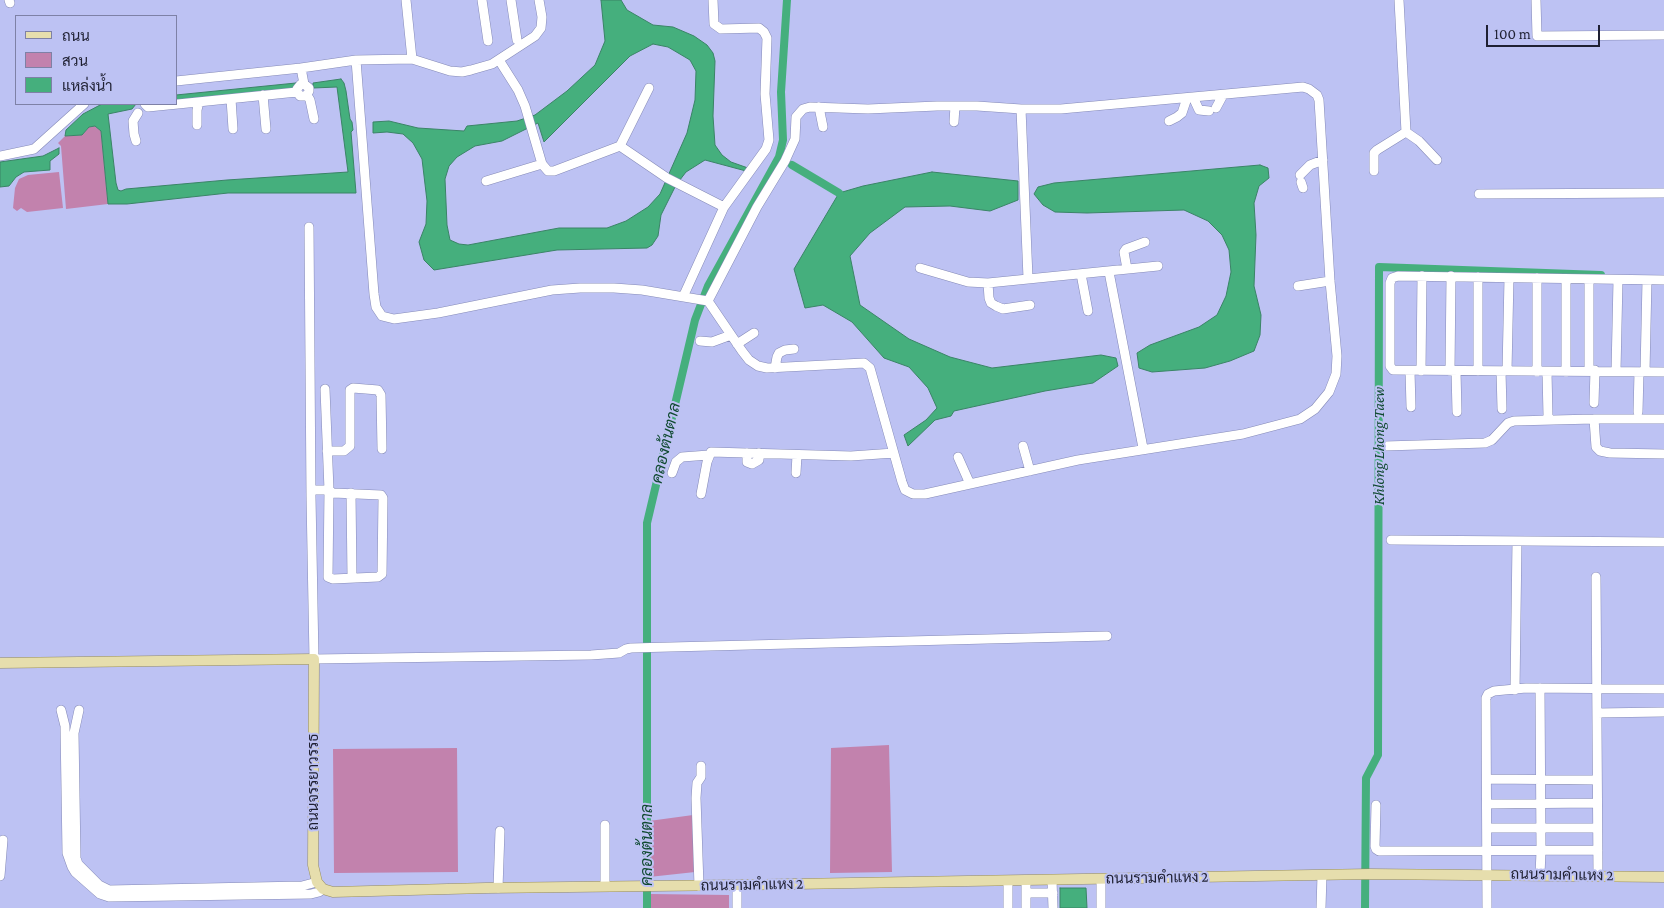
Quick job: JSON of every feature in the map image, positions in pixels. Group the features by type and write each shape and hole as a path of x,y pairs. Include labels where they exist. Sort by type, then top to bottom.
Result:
{"main road":[{"path":"0,663 314,659"},
{"name":"ถนนจรรยาวรรธ","path":"314,659 313,865 320,885"},
{"name":"ถนนรามคำแหง 2","path":"605,886 1357,874 1486,874 1504,877 1540,874 1664,877"},
{"path":"320,885 333,892 605,886"}],"street":[{"path":"406,0 412,60"},
{"path":"482,0 488,41"},
{"path":"510,0 517,40"},
{"path":"178,82 356,60 412,60 450,71 462,72 492,64 535,36 541,28 542,17 539,0"},
{"path":"686,297 724,207 766,148 769,140 766,94 767,38 764,32 758,28 720,29 714,24 712,0"},
{"path":"1399,0 1406,132"},
{"path":"1536,0 1537,36 1664,35"},
{"path":"356,60 374,294 376,307 382,316 394,319 438,313 552,290 580,288 642,290 705,300 749,360 758,366 775,368 864,363 870,368 905,490 912,494 925,494 1030,470 1143,448 1251,432 1300,419 1315,409 1329,392 1336,374 1337,356 1330,281 1319,100 1317,95 1303,87 1061,109 955,106 868,109 819,107 803,109 796,116 794,139 786,161 757,207 705,300"},
{"path":"499,60 518,90 530,118 542,164 548,171 554,171 620,146 649,88"},
{"path":"301,68 304,84 309,88 307,95 314,119"},
{"path":"297,92 298,86 304,84"},
{"path":"178,104 297,92 300,96 307,95"},
{"path":"263,95 266,128"},
{"path":"1190,98 1199,110 1212,110 1223,95"},
{"path":"1169,121 1182,113 1190,98"},
{"path":"231,99 233,129"},
{"path":"197,125 199,102"},
{"path":"0,156 34,149 83,105"},
{"path":"136,141 133,121 142,107 165,105"},
{"path":"954,122 955,106"},
{"path":"819,107 823,127"},
{"path":"1021,109 1028,278"},
{"path":"1406,132 1419,141 1437,160"},
{"path":"1374,171 1374,154 1377,150 1406,132"},
{"path":"620,146 666,178 724,207"},
{"path":"1301,182 1310,165 1323,160"},
{"path":"486,181 542,164"},
{"path":"1478,194 1664,193"},
{"path":"309,227 314,659 591,655 619,653 631,648 1107,636"},
{"path":"1127,270 1124,252 1126,249 1145,242"},
{"path":"920,268 968,282 988,284 1028,278 1158,266"},
{"path":"1109,272 1143,448"},
{"path":"1081,274 1088,311"},
{"path":"1664,280 1398,276 1392,278 1390,283 1390,366 1397,371 1566,372 1592,370 1664,372"},
{"path":"1421,371 1422,276"},
{"path":"1451,276 1453,371 1457,412"},
{"path":"1478,277 1478,371"},
{"path":"1502,409 1509,278"},
{"path":"1537,278 1542,372 1548,416"},
{"path":"1566,279 1566,372"},
{"path":"1589,279 1594,404"},
{"path":"1616,371 1618,280"},
{"path":"1638,412 1642,372 1646,280"},
{"path":"1298,286 1330,281"},
{"path":"988,284 989,298 991,303 996,306 1003,309 1030,305"},
{"path":"737,344 754,333"},
{"path":"700,341 712,342 731,335"},
{"path":"775,368 777,357 780,353 785,350 794,350"},
{"path":"1410,370 1411,407"},
{"path":"327,451 344,450 350,446 350,390 353,388 378,390 381,395 382,449"},
{"path":"311,494 330,493 379,494 383,498 382,574 378,577 333,579 328,577 330,493 325,389"},
{"path":"1594,419 1596,447 1600,450 1617,454 1664,454"},
{"path":"1385,446 1485,443 1492,440 1511,422 1664,419"},
{"path":"1024,446 1030,470"},
{"path":"672,473 676,462 682,457 709,455 714,452 851,456 894,453"},
{"path":"701,494 709,455"},
{"path":"796,473 797,455"},
{"path":"958,457 970,484"},
{"path":"350,493 352,578"},
{"path":"1391,540 1664,542"},
{"path":"1515,690 1517,541"},
{"path":"1596,577 1598,689 1596,804 1598,876"},
{"path":"1540,688 1540,874"},
{"path":"1487,908 1486,698 1488,694 1494,691 1540,688 1664,689"},
{"path":"61,710 65,726 71,841"},
{"path":"78,710 74,733 71,841 67,853 72,867 103,896 311,894 319,892 320,885"},
{"path":"1597,713 1664,712"},
{"path":"699,886 696,798 697,783 701,777 701,766"},
{"path":"1487,779 1597,780"},
{"path":"1488,804 1596,804"},
{"path":"1376,806 1374,846 1379,851 1598,850"},
{"path":"604,825 605,886"},
{"path":"1487,828 1597,828"},
{"path":"498,888 500,831"},
{"path":"0,876 3,840"},
{"path":"1321,908 1322,875"},
{"path":"1101,879 1101,908"},
{"path":"1008,880 1008,908"},
{"path":"1026,880 1026,908"},
{"path":"1052,880 1052,908"},
{"path":"737,885 737,908"},
{"path":"1026,893 1053,893"}],"green space":[{"path":"95,126 101,131 108,204 66,209 61,146 58,143 65,136 82,135 89,127"},
{"path":"59,172 63,208 27,212 21,208 17,211 13,208 15,188 19,179 28,175"},
{"path":"889,745 892,872 830,873 831,748"},
{"path":"457,748 458,872 334,873 333,749"},
{"path":"693,815 695,872 649,877 649,821"},
{"path":"650,894 729,895 729,908 650,908"}],"water":[{"path":"601,0 621,0 627,10 653,25 673,27 694,36 707,45 713,53 715,61 713,116 715,145 722,155 731,162 748,168 746,171 705,160 686,172 676,185 661,215 658,236 652,245 647,248 557,250 434,270 424,260 419,242 426,224 427,201 422,159 413,143 403,134 373,133 373,122 389,121 418,128 464,131 467,126 517,121 535,115 567,91 595,65 605,41","holes":["653,44 668,47 690,60 696,71 695,100 687,133 660,194 648,207 626,221 607,228 559,228 468,245 450,240 447,225 445,179 449,166 457,157 475,146 502,141 538,123 544,142 630,56"]},
{"path":"341,79 344,83 353,130 351,132 356,193 228,193 127,204 108,204 101,131 95,126 89,127 82,135 65,136 66,130 83,114 100,105 135,105 132,109 108,114 116,183 118,190 121,191 227,180 348,172 337,87 313,88 313,83"},
{"path":"296,83 298,85 297,88 178,104 178,95"},
{"path":"59,148 59,154 50,161 50,170 24,172 16,177 9,186 0,187 0,162 43,156"},
{"path":"1260,165 1268,168 1269,178 1259,186 1254,203 1256,235 1254,286 1261,315 1260,335 1254,351 1230,361 1205,368 1152,372 1139,368 1137,353 1150,345 1199,327 1217,315 1226,296 1231,272 1229,250 1222,235 1208,221 1184,210 1055,212 1043,205 1034,194 1038,187 1054,183"},
{"path":"932,172 1018,181 1018,200 990,211 950,206 905,207 870,233 850,256 860,305 909,339 950,357 992,368 1101,355 1116,358 1118,366 1093,383 1045,391 954,411 951,416 935,420 908,446 904,435 926,420 937,408 928,388 909,367 884,358 852,322 823,305 805,308 794,269 839,193 863,186"},
{"path":"1060,888 1086,888 1087,908 1060,908"}],"waterway":[{"name":"คลองต้นตาล","path":"647,908 647,523 695,320 708,286 779,157 783,140 781,92 787,0"},
{"path":"792,165 839,193"},
{"name":"Khlong Lhong Taew","path":"1365,908 1366,778 1378,755 1379,267 1601,275"}]}
